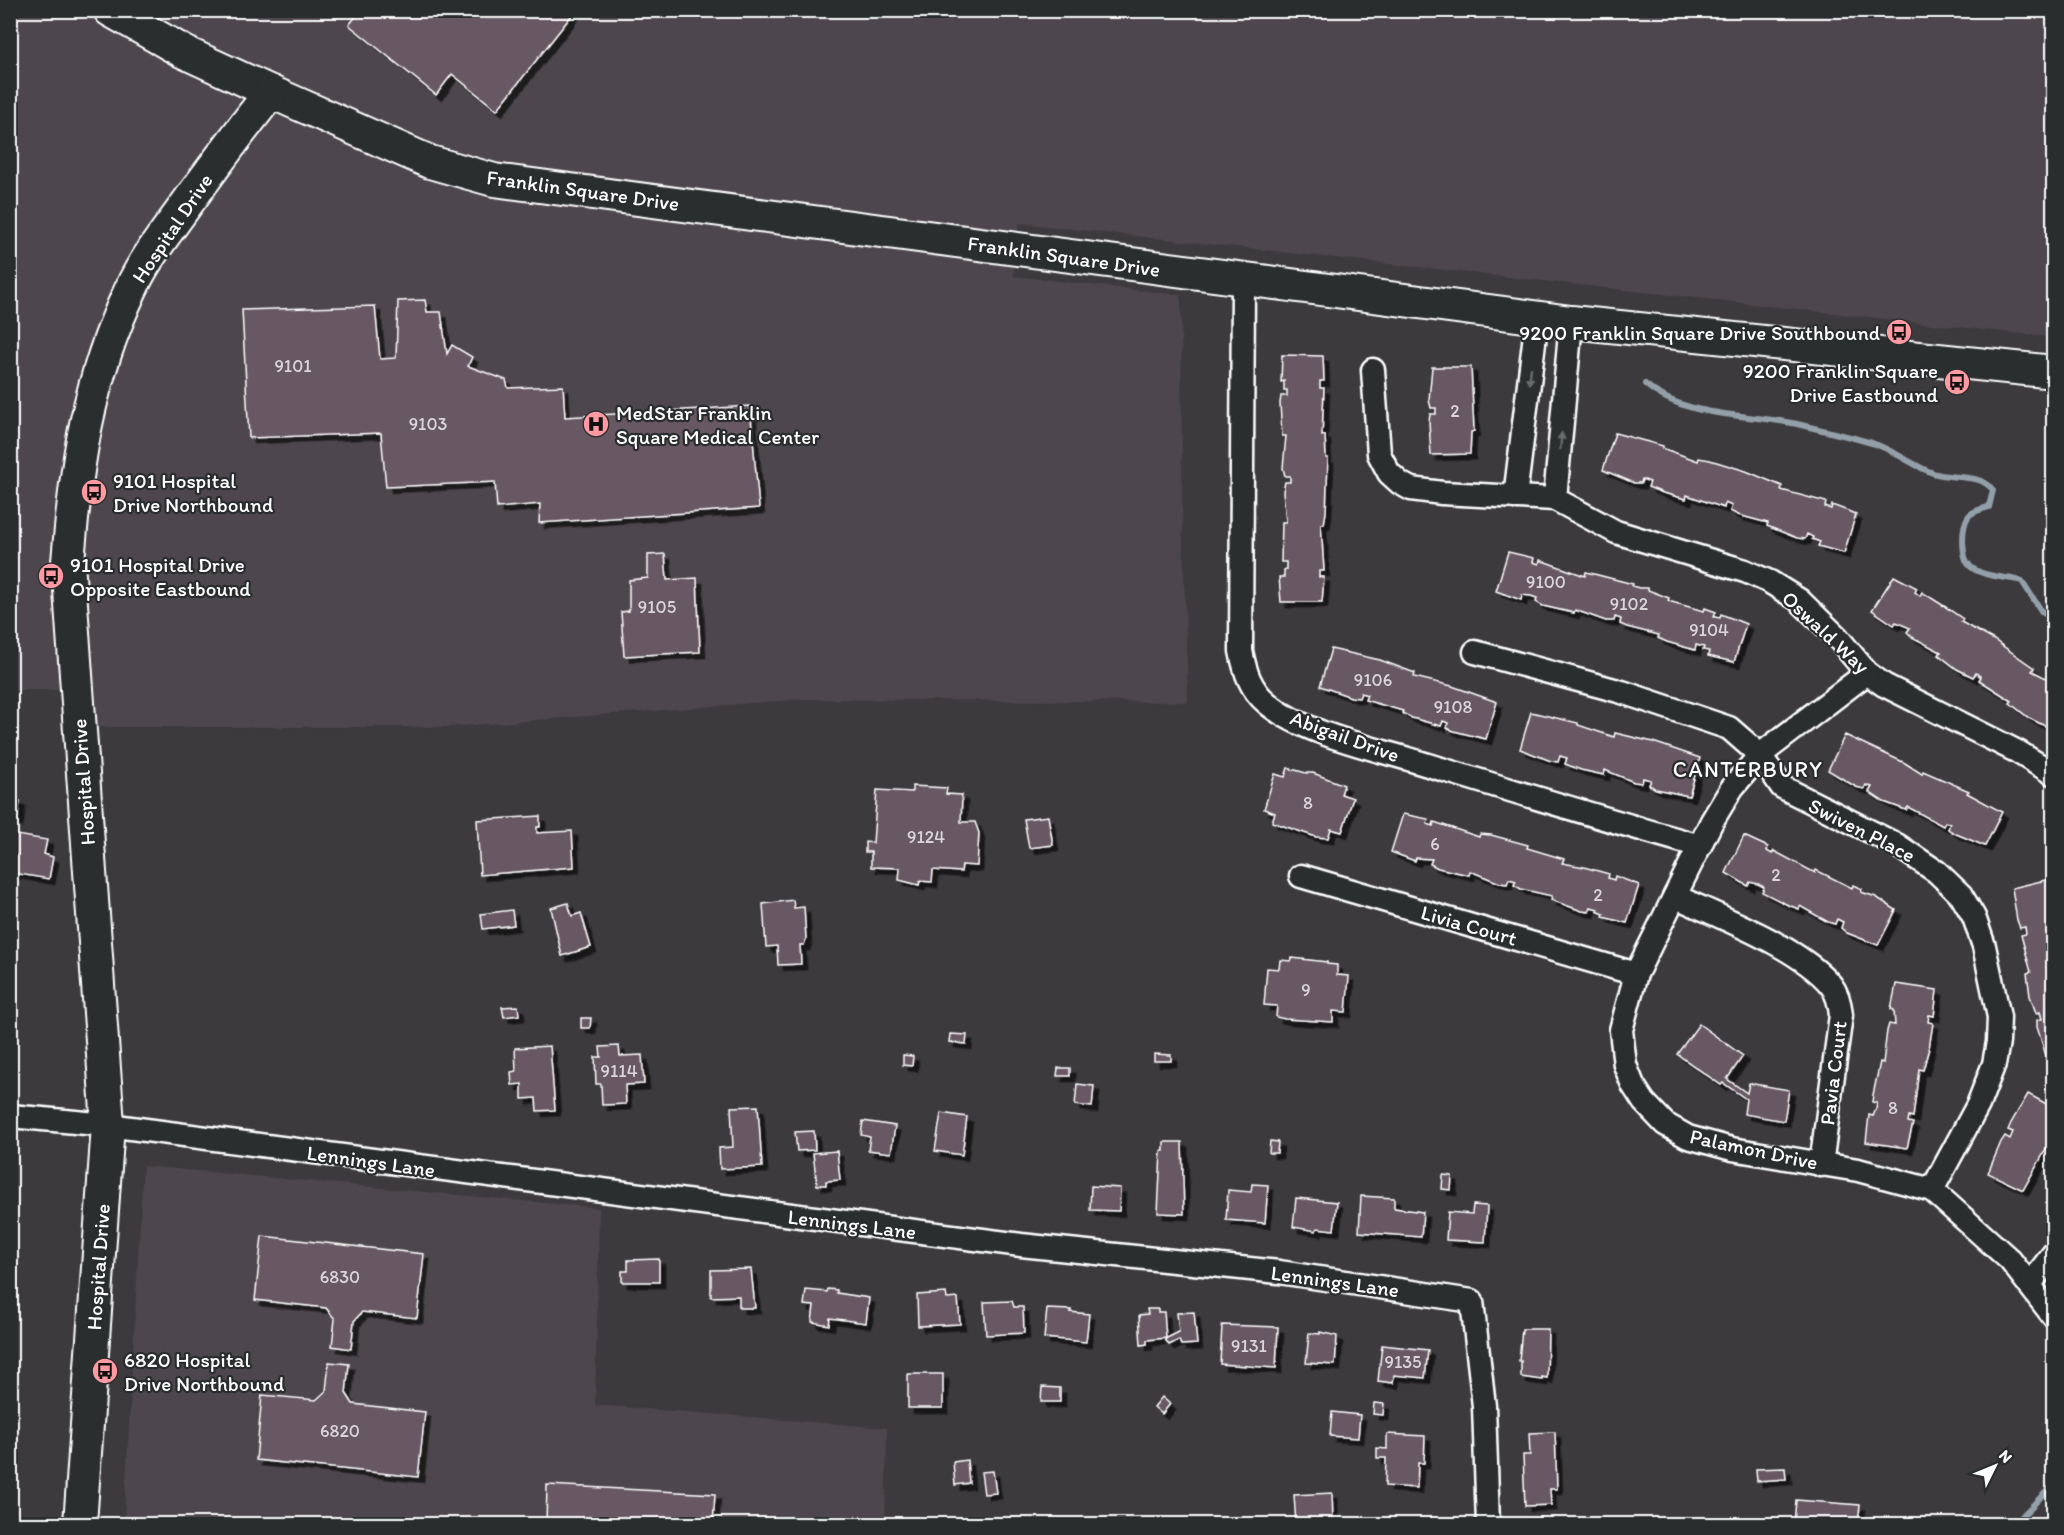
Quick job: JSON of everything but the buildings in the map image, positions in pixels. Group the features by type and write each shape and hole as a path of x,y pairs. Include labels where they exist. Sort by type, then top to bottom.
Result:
{"street":[{"name":"Franklin Square Drive","path":"110,10 184,52 271,92 430,162 494,180 1538,318 2054,372"},
{"name":"Hospital Drive","path":"80,1524 108,1125 68,562 74,486 87,413 100,363 132,287 159,242 271,92"},
{"name":"Abigail Drive","path":"1243,280 1241,641 1246,674 1253,688 1266,703 1287,718 1349,741 1700,846"},
{"path":"1515,497 1538,318"},
{"path":"1555,500 1571,322"},
{"name":"Oswald Way","path":"1373,370 1379,454 1394,478 1411,489 1555,500 1616,532 1744,571 1770,582 1798,600 1838,638 1867,673 1884,685 2018,752 2054,774"},
{"name":"Swiven Place","path":"1475,652 1622,692 1704,717 1729,728 1760,755 1771,774 1792,794 1897,845 1937,872 1961,895 1974,917 1984,946 1999,1017 1996,1053 1978,1105 1932,1190"},
{"name":"Palamon Drive","path":"1867,673 1760,755 1732,788 1700,846 1636,974 1621,1030 1625,1065 1633,1085 1644,1102 1665,1124 1688,1137 1732,1149 1902,1180 1932,1190 2010,1260 2054,1317"},
{"name":"Livia Court","path":"1301,876 1636,974"},
{"name":"Pavia Court","path":"1675,896 1797,957 1832,986 1839,1000 1841,1016 1821,1165"},
{"name":"Lennings Lane","path":"10,1116 108,1125 1021,1245 1279,1272 1472,1301 1484,1406 1488,1524"},
{"path":"2030,1284 2054,1252"}],"shaded area":[{"name":"MedStar Franklin Square Medical Center","path":"10,11 2053,11 2050,337 1019,223 1013,276 1181,295 1182,510 1188,702 804,699 447,727 76,727 80,690 11,690"},
{"path":"143,1166 599,1208 595,1405 887,1428 885,1524 166,1524 124,1520"}],"waterway":[{"path":"1645,384 1661,395 1697,409 1797,424 1854,438 1880,446 1933,473 1973,479 1987,484 1993,490 1989,507 1977,510 1970,515 1964,528 1965,557 1971,567 1982,573 2022,581 2042,612 2054,620"},
{"path":"2014,1524 2054,1484"}],"place":[{"name":"9200 Franklin Square Drive Southbound","path":"1899,332"},
{"name":"9200 Franklin Square Drive Eastbound","path":"1957,382"},
{"name":"MedStar Franklin Square Medical Center","path":"596,424"},
{"name":"9101 Hospital Drive Northbound","path":"94,492"},
{"name":"9101 Hospital Drive Opposite Eastbound","path":"51,576"},
{"name":"6820 Hospital Drive Northbound","path":"105,1371"}],"district":[{"name":"CANTERBURY","path":"1748,769"}]}
